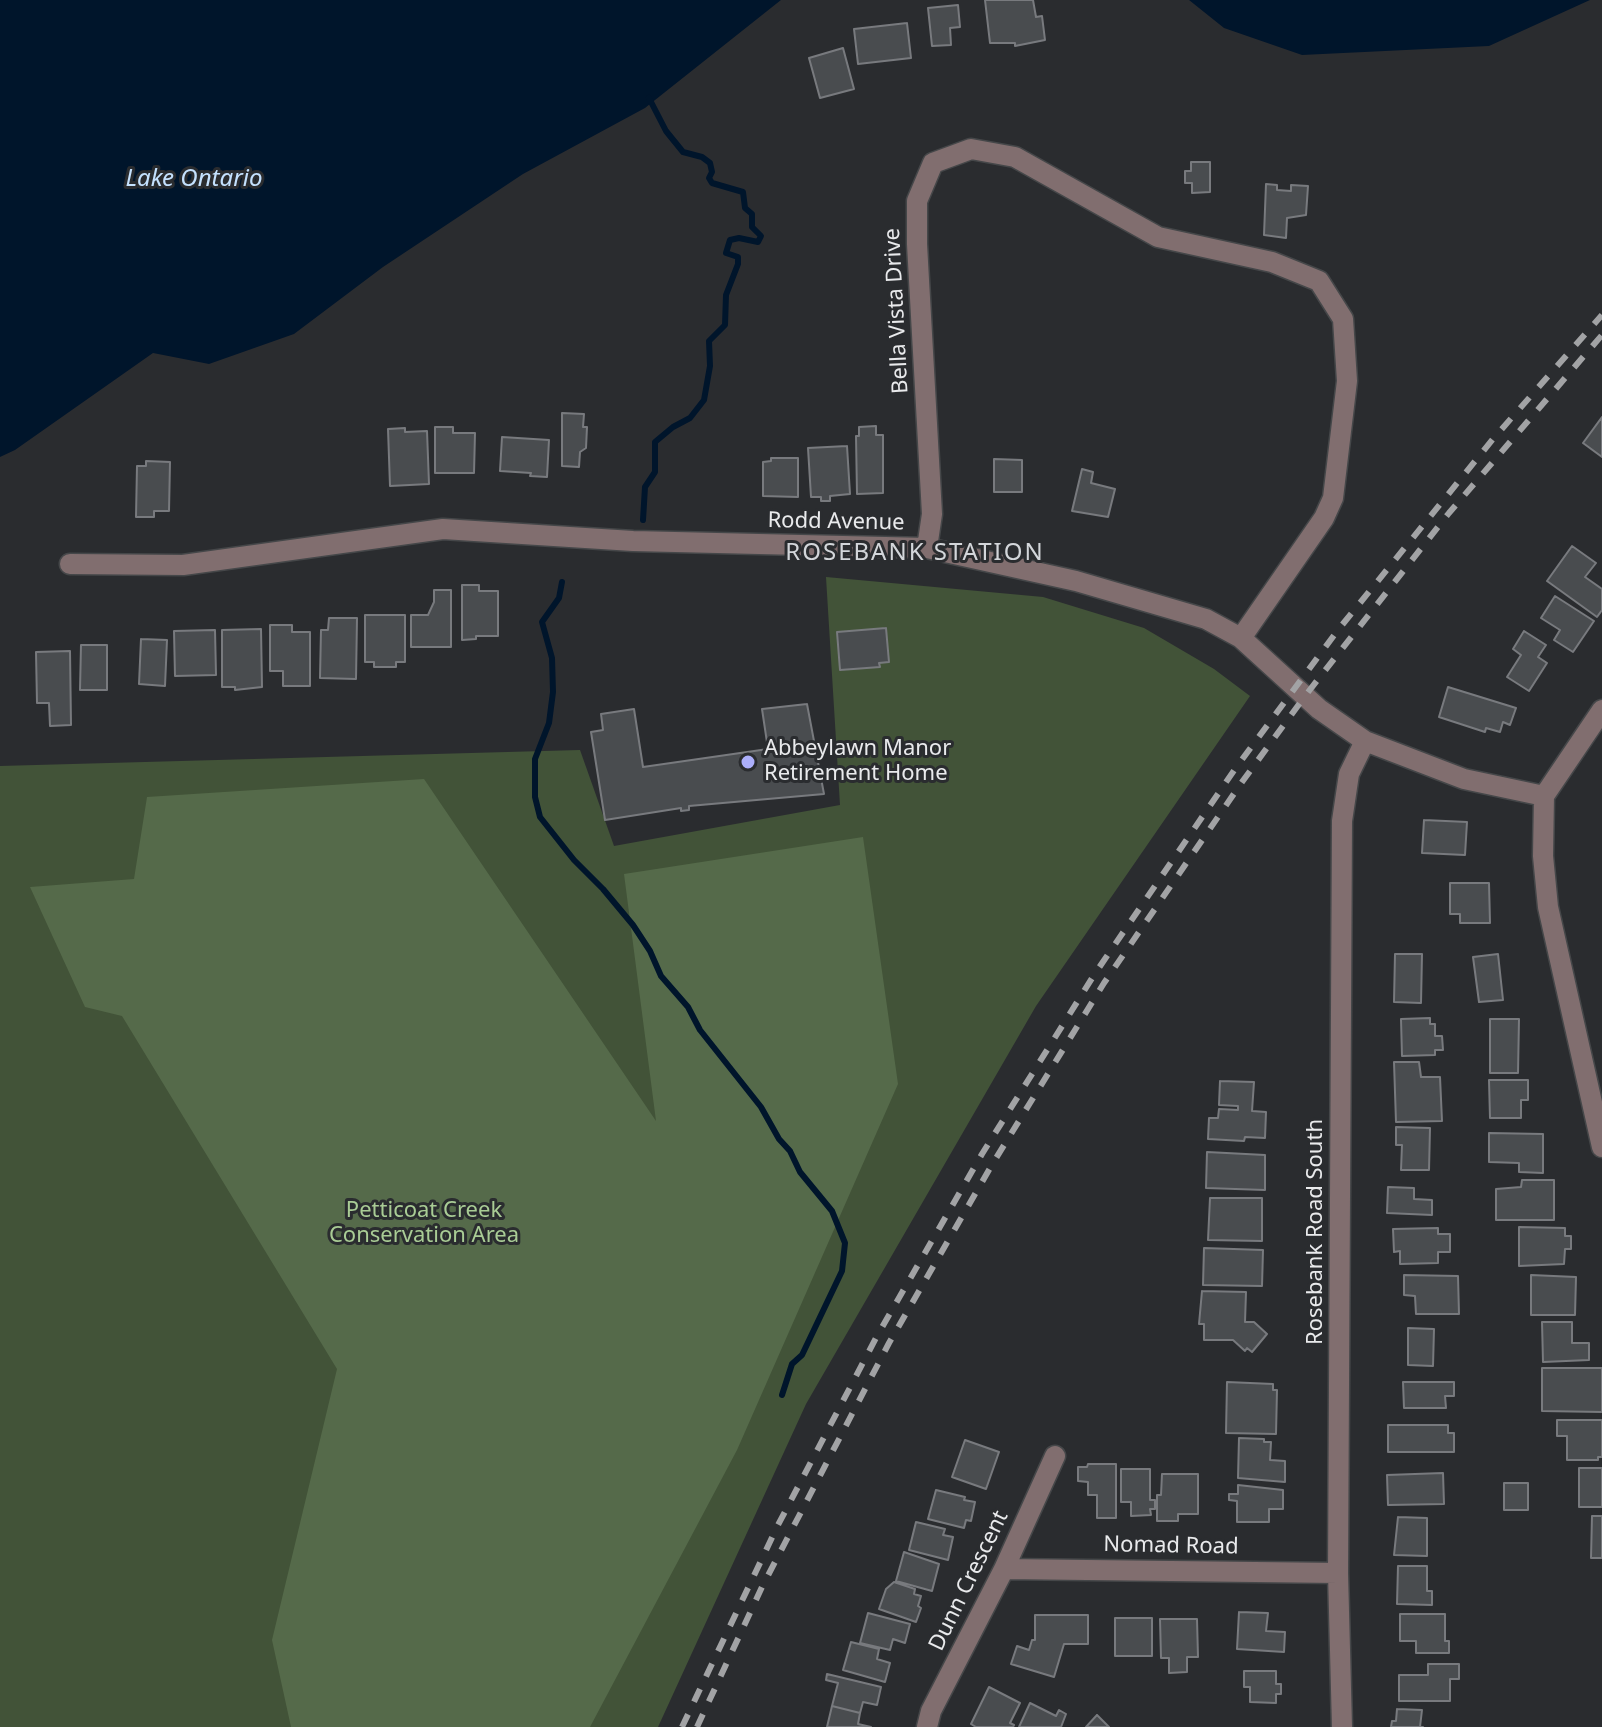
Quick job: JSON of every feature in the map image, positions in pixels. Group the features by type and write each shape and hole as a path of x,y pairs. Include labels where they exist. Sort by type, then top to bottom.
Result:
{"street":[{"name":"Bella Vista Drive","path":"927,548 932,514 917,201 933,163 971,149 1015,157 1158,237 1272,262 1319,281 1343,319 1347,381 1333,498 1324,518 1241,638"},
{"name":"Rodd Avenue","path":"70,564 183,565 443,529 633,541 927,548 1105,589 1206,619 1241,638 1319,709 1365,741 1464,779 1544,796"},
{"path":"1602,710 1544,796 1543,856 1548,907 1602,1147"},
{"name":"Rosebank Road South","path":"1342,1727 1338,1573 1342,821 1349,774 1365,741"},
{"name":"Dunn Crescent","path":"927,1727 931,1711 1004,1569 1055,1456"},
{"name":"Nomad Road","path":"1004,1569 1338,1573"}],"green space":[{"name":"Petticoat Creek Conservation Area","path":"826,577 1043,597 1144,628 1214,669 1250,696 1036,1006 806,1404 658,1727 0,1727 0,766 580,750 614,846 840,805"},
{"path":"424,779 656,1121 624,874 863,837 898,1084 737,1450 590,1727 291,1727 272,1640 337,1369 122,1016 85,1007 30,887 134,879 147,797"}],"water":[{"name":"Lake Ontario","path":"0,0 781,0 645,108 523,174 383,267 294,334 209,364 153,353 15,450 0,457"},
{"path":"1189,0 1590,0 1489,46 1302,55 1224,28"}],"building":[{"path":"985,0 1033,0 1036,17 1042,16 1045,40 1015,46 1015,43 990,43"},
{"path":"958,5 960,27 950,28 951,45 932,46 928,8"},
{"path":"907,23 911,58 858,64 854,29"},
{"path":"843,48 854,89 820,98 809,58"},
{"path":"1191,162 1210,162 1210,192 1192,193 1192,183 1185,183 1185,171 1191,171"},
{"path":"1266,184 1277,185 1277,190 1291,191 1291,185 1308,186 1306,215 1287,218 1286,238 1264,235"},
{"path":"562,413 584,414 586,448 580,452 579,467 562,466"},
{"path":"1602,417 1602,457 1583,443"},
{"path":"876,426 876,435 883,435 883,493 857,494 856,436 859,436 859,427"},
{"path":"435,427 453,427 453,433 475,433 474,473 435,473"},
{"path":"405,428 405,432 427,431 429,484 390,486 388,429"},
{"path":"502,437 549,440 547,477 500,471"},
{"path":"847,446 850,494 830,496 830,501 811,497 808,448"},
{"path":"771,458 798,458 798,497 763,496 763,462 771,461"},
{"path":"994,459 1022,460 1022,492 994,492"},
{"path":"146,461 170,462 169,511 154,511 154,517 136,517 137,466 146,466"},
{"path":"1082,469 1093,472 1091,483 1115,489 1108,517 1072,511"},
{"path":"1572,546 1596,563 1585,577 1602,589 1602,610 1597,617 1547,581"},
{"path":"462,585 479,585 479,591 498,591 498,636 476,636 476,639 462,640"},
{"path":"434,590 451,590 451,647 411,647 411,615 428,615 434,602"},
{"path":"1555,596 1594,621 1573,652 1554,640 1560,630 1541,618"},
{"path":"365,615 405,615 405,662 396,662 396,667 374,667 374,662 365,662"},
{"path":"329,618 357,618 356,679 320,678 321,630 328,630"},
{"path":"270,625 292,625 292,632 310,632 310,686 283,686 283,671 270,671"},
{"path":"886,628 889,662 879,663 880,667 840,670 837,632"},
{"path":"261,629 262,687 235,690 235,687 222,687 222,630"},
{"path":"215,630 216,675 175,676 174,631"},
{"path":"1524,631 1546,645 1538,657 1547,663 1529,691 1507,677 1521,655 1513,649"},
{"path":"141,639 167,640 165,686 139,684"},
{"path":"81,645 107,645 107,690 80,690"},
{"path":"70,651 71,725 50,726 49,703 37,703 36,652"},
{"path":"1448,687 1516,708 1510,725 1503,722 1500,732 1486,728 1485,732 1439,717"},
{"name":"Abbeylawn Manor Retirement Home","path":"807,704 824,794 689,806 689,810 681,811 681,808 605,820 591,732 603,730 601,714 634,709 643,767 768,749 762,709"},
{"path":"1424,820 1467,822 1465,855 1422,853"},
{"path":"1450,883 1489,883 1490,923 1460,923 1460,914 1450,914"},
{"path":"1395,954 1422,954 1421,1003 1394,1002"},
{"path":"1498,954 1503,1000 1479,1002 1473,957"},
{"path":"1430,1018 1430,1024 1435,1024 1435,1036 1442,1036 1443,1050 1435,1050 1435,1055 1402,1056 1401,1019"},
{"path":"1490,1019 1519,1019 1518,1073 1490,1073"},
{"path":"1394,1062 1419,1062 1421,1077 1440,1077 1442,1121 1396,1122"},
{"path":"1489,1080 1528,1080 1528,1100 1521,1100 1521,1118 1490,1118"},
{"path":"1220,1081 1254,1082 1252,1111 1266,1112 1265,1138 1245,1137 1244,1141 1208,1139 1209,1118 1218,1118 1219,1109 1238,1110 1238,1106 1219,1105"},
{"path":"1396,1127 1430,1128 1429,1170 1401,1170 1402,1145 1396,1145"},
{"path":"1489,1133 1543,1134 1543,1173 1519,1172 1519,1163 1489,1162"},
{"path":"1207,1152 1265,1155 1265,1190 1206,1188"},
{"path":"1522,1180 1554,1180 1554,1220 1496,1220 1496,1189 1521,1187"},
{"path":"1388,1187 1414,1188 1414,1199 1432,1200 1432,1215 1387,1213"},
{"path":"1210,1198 1262,1198 1262,1241 1208,1240"},
{"path":"1519,1227 1565,1228 1565,1236 1571,1236 1571,1249 1565,1249 1564,1264 1519,1266"},
{"path":"1438,1228 1438,1234 1450,1234 1450,1252 1438,1252 1438,1263 1400,1264 1400,1251 1394,1252 1393,1229"},
{"path":"1204,1248 1263,1250 1262,1286 1203,1285"},
{"path":"1404,1275 1458,1276 1459,1314 1416,1314 1415,1296 1404,1295"},
{"path":"1531,1275 1576,1277 1575,1315 1531,1315"},
{"path":"1202,1291 1246,1292 1245,1322 1254,1322 1267,1334 1252,1352 1247,1348 1245,1351 1233,1340 1204,1340 1204,1324 1199,1324"},
{"path":"1542,1322 1572,1322 1572,1343 1589,1343 1589,1360 1543,1362"},
{"path":"1408,1328 1434,1329 1433,1366 1408,1365"},
{"path":"1542,1368 1602,1368 1602,1412 1542,1411"},
{"path":"1227,1382 1273,1384 1273,1390 1277,1390 1276,1434 1226,1433"},
{"path":"1403,1382 1454,1382 1454,1396 1445,1396 1446,1408 1404,1408"},
{"path":"1557,1420 1602,1420 1602,1457 1598,1460 1567,1460 1567,1436 1557,1436"},
{"path":"1388,1425 1448,1425 1448,1433 1454,1433 1454,1452 1388,1452"},
{"path":"1239,1438 1271,1442 1270,1460 1285,1461 1285,1482 1238,1478"},
{"path":"965,1440 999,1452 986,1489 952,1477"},
{"path":"1088,1464 1116,1464 1116,1518 1097,1518 1097,1495 1088,1495 1088,1482 1078,1481 1078,1467 1087,1467"},
{"path":"1579,1468 1602,1468 1602,1507 1579,1507"},
{"path":"1121,1469 1150,1469 1150,1500 1155,1500 1155,1509 1150,1509 1151,1515 1131,1516 1131,1502 1121,1502"},
{"path":"1443,1473 1444,1504 1388,1505 1387,1475"},
{"path":"1162,1474 1198,1474 1198,1514 1178,1514 1178,1521 1157,1521 1157,1495 1161,1495"},
{"path":"1504,1483 1528,1483 1528,1510 1504,1510"},
{"path":"1238,1485 1283,1490 1283,1509 1269,1509 1269,1522 1237,1522 1237,1501 1229,1500 1229,1494 1238,1494"},
{"path":"936,1490 975,1502 971,1521 966,1520 964,1528 928,1519"},
{"path":"1592,1516 1602,1516 1602,1558 1591,1558"},
{"path":"1398,1517 1427,1518 1427,1556 1394,1555"},
{"path":"916,1522 945,1529 943,1535 953,1537 948,1560 909,1550"},
{"path":"904,1552 939,1564 932,1591 896,1581"},
{"path":"1398,1566 1427,1566 1427,1591 1432,1591 1432,1605 1397,1604"},
{"path":"894,1582 915,1589 914,1594 921,1596 916,1622 879,1609 886,1589"},
{"path":"1239,1612 1268,1613 1266,1631 1285,1632 1284,1652 1237,1649"},
{"path":"868,1613 910,1624 905,1643 893,1639 890,1650 860,1643"},
{"path":"1400,1614 1445,1614 1445,1641 1449,1641 1449,1653 1416,1653 1416,1641 1400,1641"},
{"path":"1035,1615 1088,1615 1088,1644 1064,1644 1054,1677 1011,1664 1017,1646 1029,1650 1032,1640 1035,1640"},
{"path":"1115,1618 1152,1618 1152,1656 1115,1656"},
{"path":"1160,1619 1197,1619 1198,1657 1187,1657 1187,1672 1169,1673 1169,1658 1161,1658"},
{"path":"851,1642 879,1649 877,1659 890,1663 885,1682 843,1670"},
{"path":"1428,1664 1459,1664 1459,1679 1450,1679 1450,1701 1399,1701 1399,1675 1428,1675"},
{"path":"1244,1671 1276,1671 1276,1684 1281,1684 1281,1694 1276,1694 1276,1703 1250,1702 1250,1687 1244,1687"},
{"path":"827,1674 881,1687 877,1705 863,1702 860,1713 832,1706 838,1683 826,1680"},
{"path":"989,1687 1020,1703 1010,1723 1013,1727 976,1727 971,1724"},
{"path":"1030,1703 1056,1716 1059,1710 1066,1714 1061,1727 1019,1727"},
{"path":"832,1706 860,1713 858,1724 871,1727 827,1727"},
{"path":"1397,1709 1422,1710 1420,1727 1391,1727 1392,1721 1396,1721"},
{"path":"1097,1715 1109,1727 1086,1727"}],"waterway":[{"path":"643,520 645,487 655,472 655,442 690,418 704,400 710,366 709,341 725,325 726,295 738,264 738,257 726,253 730,240 739,238 758,242 761,236 752,227 752,214 745,208 743,192 712,183 709,178 712,172 710,163 702,157 683,152 666,131 649,98"},
{"path":"562,582 559,598 542,622 552,658 553,692 549,723 535,759 535,797 540,817 633,925 661,976 688,1007 700,1030 761,1107 800,1172 832,1211 845,1243 842,1271 802,1355 792,1364 782,1395"}],"railway":[{"path":"682,1727 778,1525 877,1336 982,1154 1094,975 1235,769 1338,630 1493,439 1602,315"},
{"path":"697,1727 762,1587 889,1343 993,1163 1104,983 1305,696 1449,513 1602,335"}],"place":[{"name":"Abbeylawn Manor Retirement Home","path":"748,762"}],"district":[{"name":"ROSEBANK STATION","path":"915,553"}]}
